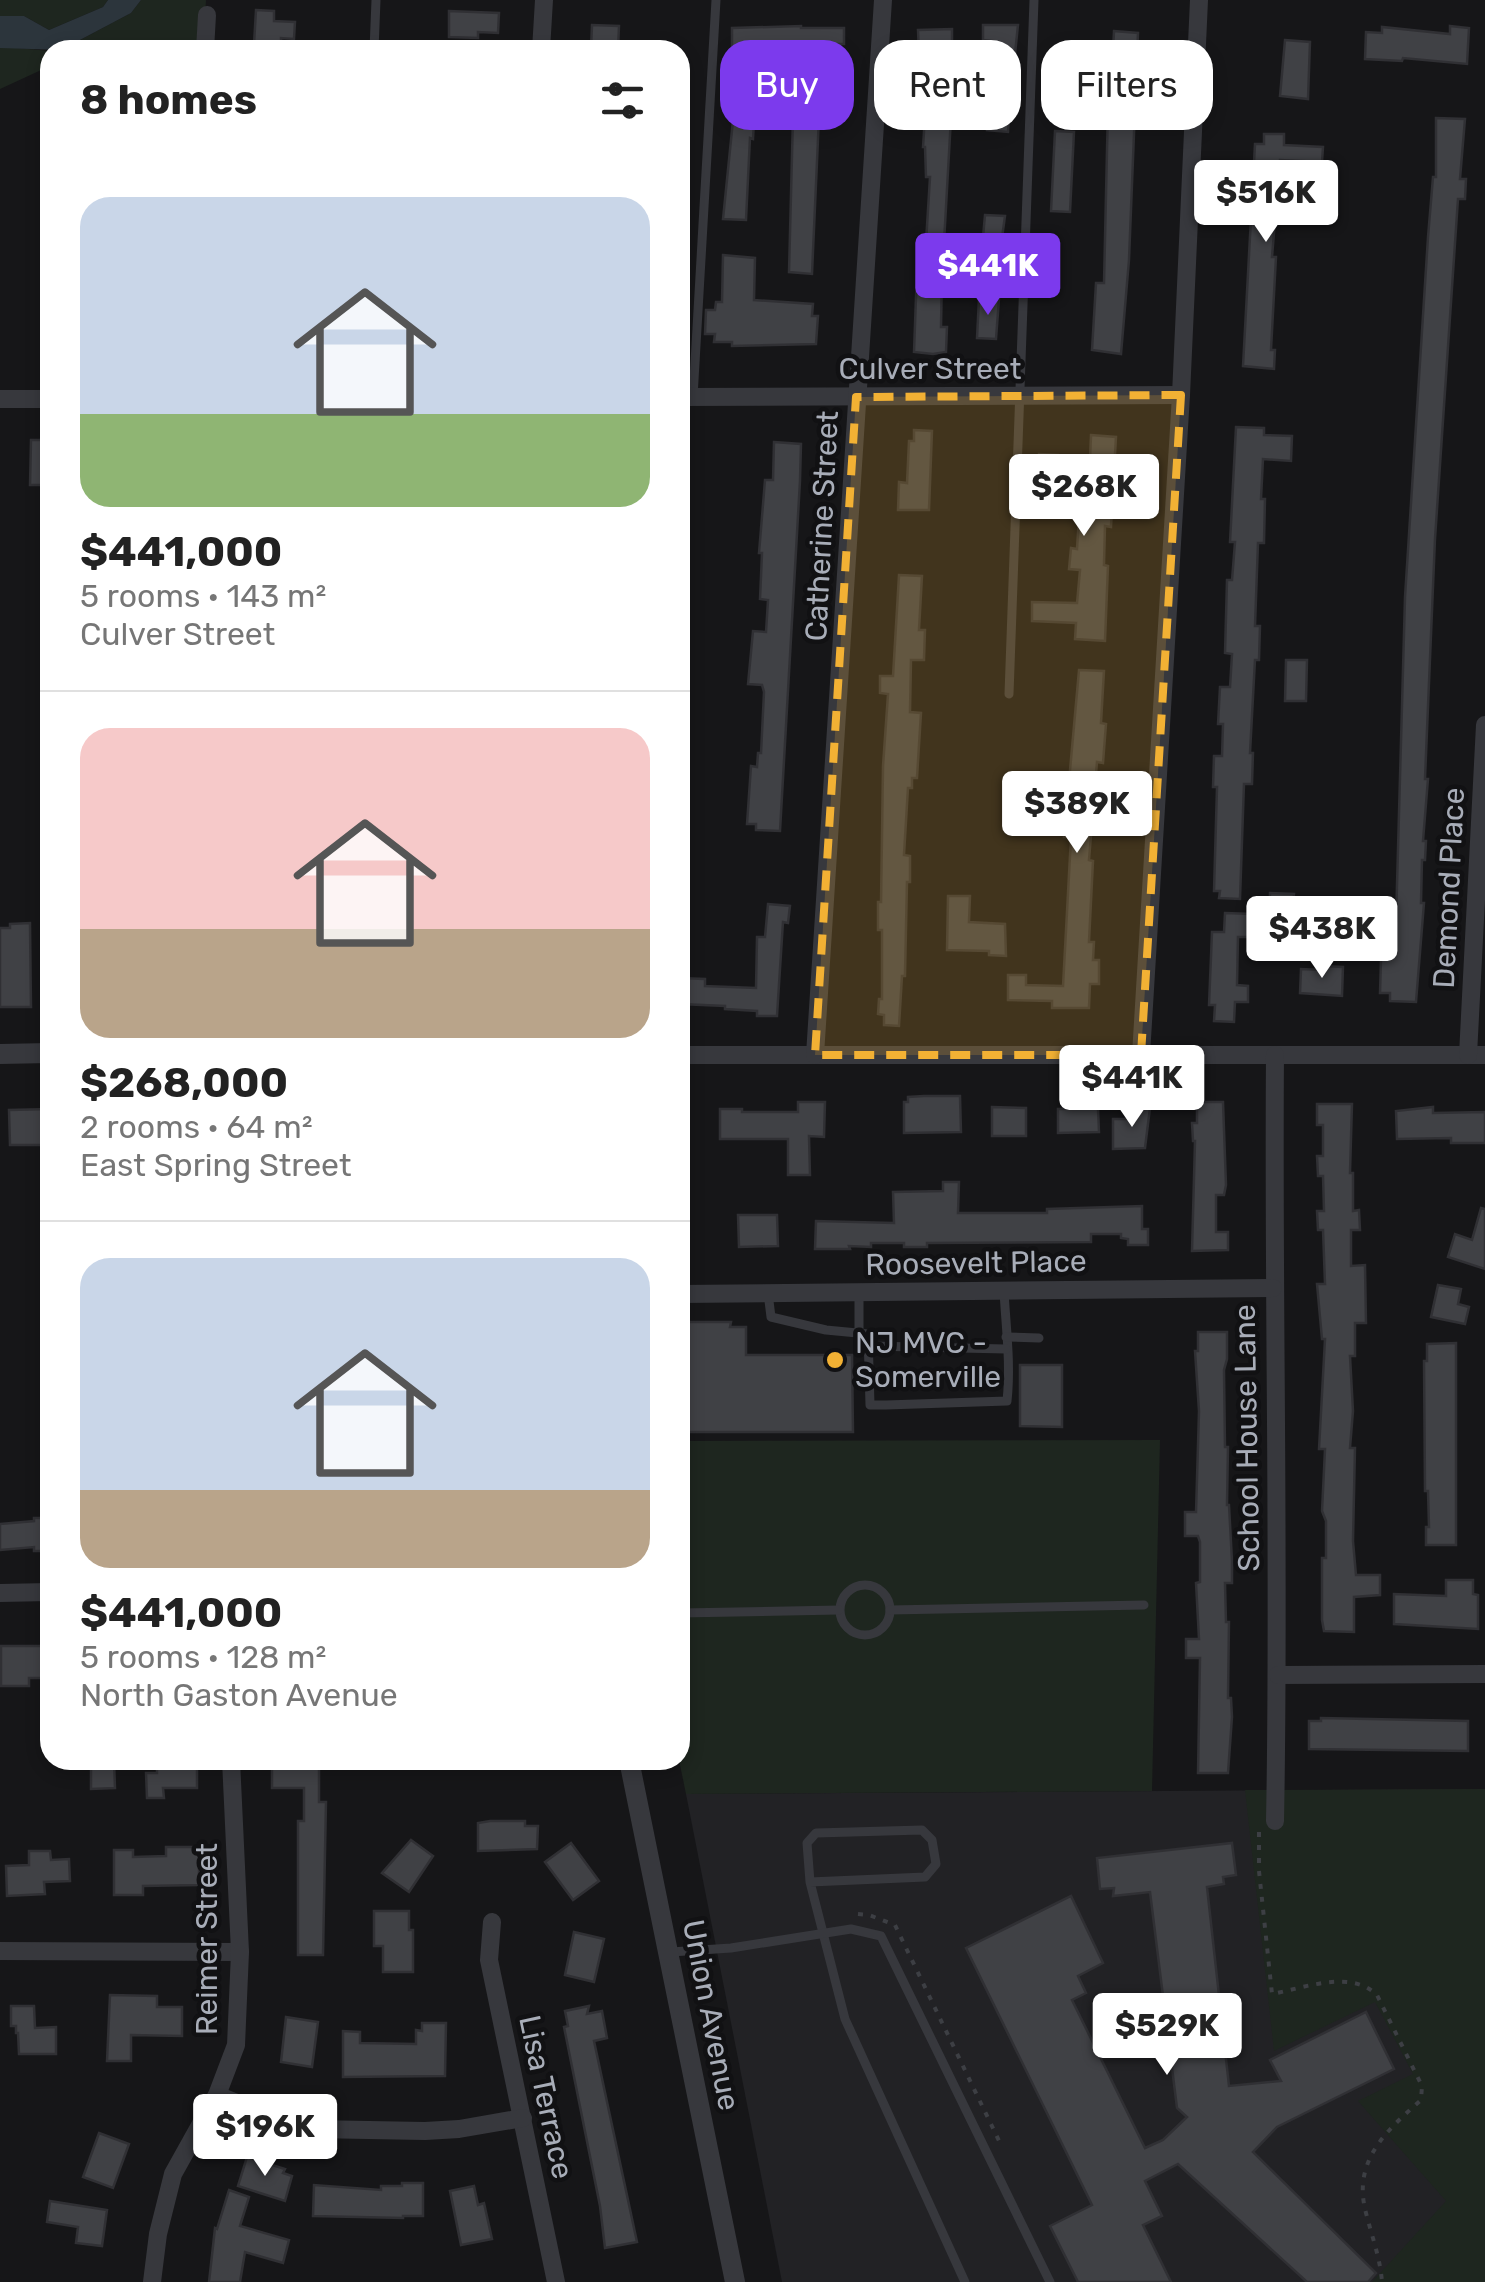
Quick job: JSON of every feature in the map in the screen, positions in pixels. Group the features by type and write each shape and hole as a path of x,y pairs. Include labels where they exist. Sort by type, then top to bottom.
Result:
{"street":[{"path":"542,40 544,0"},
{"name":"Catherine Street","path":"815,1055 883,0"},
{"path":"1141,1055 1181,394 1199,0"},
{"path":"206,40 207,15"},
{"name":"Culver Street","path":"690,397 1181,394"},
{"path":"0,399 40,399"},
{"name":"Demond Place","path":"1476,1055 1485,725"},
{"path":"0,1054 40,1054"},
{"path":"690,1054 1476,1055"},
{"name":"School House Lane","path":"1266,1819 1278,1675 1274,1054"},
{"name":"Roosevelt Place","path":"690,1294 1273,1288"},
{"path":"0,1592 40,1592"},
{"path":"1278,1675 1485,1674"},
{"name":"Reimer Street","path":"152,2282 158,2234 173,2174 217,2095 236,2045 240,1952 231,1770"},
{"name":"Union Avenue","path":"631,1770 735,2282"},
{"name":"Lisa Terrace","path":"492,1922 489,1960 556,2282"},
{"path":"0,1950 240,1952"},
{"path":"217,2095 312,2130 459,2129 523,2118"}],"lane":[{"path":"374,40 376,0"},
{"path":"690,356 716,0"},
{"path":"1010,694 1034,0"},
{"path":"768,1293 771,1317 868,1334 870,1405 1007,1401 1011,1362 1006,1350 1004,1291"},
{"path":"858,1333 859,1292"},
{"path":"1006,1337 1039,1338"},
{"path":"870,1346 1006,1350"},
{"path":"867,1584 882,1591 890,1610 882,1629 867,1636 844,1626 839,1610 844,1594 867,1584"},
{"path":"890,1610 1144,1605"},
{"path":"690,1613 839,1610"},
{"path":"810,1882 925,1877 936,1864 932,1840 922,1830 816,1832 807,1843 810,1882 821,1934 845,2019 965,2282"},
{"path":"668,1952 731,1948 851,1929 881,1936 1050,2282"}],"path":[{"path":"1266,1819 1259,1871 1272,1994 1346,1981 1369,1986 1422,2086 1421,2100 1381,2135 1363,2188 1382,2282"}],"highlighted area":[{"path":"1181,395 1141,1055 815,1055 856,397"}],"shaded area":[{"path":"0,0 108,0 103,7 49,30 24,16 0,16"},
{"path":"108,0 141,0 131,13 80,40 40,40 40,49 0,48 0,16 24,16 49,30 103,7"},
{"path":"141,0 206,0 204,40 80,40 131,13"},
{"path":"0,48 40,50 40,71 0,89"},
{"path":"1160,1440 1152,1791 686,1794 681,1770 690,1770 690,1441"},
{"path":"1485,1789 1485,2282 782,2282 686,1794"},
{"path":"1485,1789 1485,2282 1372,2282 1446,2201 1358,2101 1413,2074 1375,2002 1274,2051 1245,1790"}],"building":[{"path":"256,10 274,11 274,21 295,22 294,39 254,40"},
{"path":"449,11 499,13 498,33 478,32 478,38 449,37"},
{"path":"592,25 619,26 618,40 591,40"},
{"path":"983,25 1018,25 1016,40 983,40"},
{"path":"1450,26 1469,28 1467,64 1365,59 1366,32 1382,33 1382,27 1450,34"},
{"path":"732,28 844,28 844,40 732,40"},
{"path":"952,29 952,40 918,40 918,30"},
{"path":"1114,31 1138,33 1138,40 1114,40"},
{"path":"1285,40 1310,42 1308,99 1280,96"},
{"path":"1436,118 1465,119 1460,179 1466,179 1465,199 1458,199 1435,539 1426,841 1422,860 1424,903 1416,1002 1390,1001 1390,993 1380,993 1381,959 1390,959 1392,922 1396,921 1405,597 1428,237 1436,177"},
{"path":"732,130 754,130 746,220 723,219"},
{"path":"793,130 818,130 812,274 789,272"},
{"path":"924,130 950,130 944,243 945,250 956,250 955,276 942,275 941,327 947,327 946,352 933,354 914,352 918,242 926,242 930,177 926,177"},
{"path":"1107,130 1134,130 1121,354 1092,350 1096,283 1104,283"},
{"path":"1055,131 1074,132 1070,212 1051,211"},
{"path":"1264,134 1284,134 1284,145 1323,147 1322,162 1280,160 1272,257 1276,257 1271,350 1275,350 1274,369 1243,366 1255,144 1264,144"},
{"path":"1315,174 1334,175 1333,216 1308,216 1308,194 1315,194"},
{"path":"985,215 1005,216 999,260 981,259"},
{"path":"723,255 755,258 754,300 813,304 812,316 818,316 816,344 732,346 732,342 714,342 715,334 705,334 706,310 715,310 716,302 722,302"},
{"path":"979,298 999,299 996,339 977,338"},
{"path":"1236,427 1264,428 1264,435 1292,436 1291,461 1263,459 1264,543 1258,543 1255,626 1260,626 1259,660 1255,660 1252,784 1244,784 1240,899 1219,898 1220,891 1214,891 1217,787 1213,787 1214,756 1222,756 1223,724 1218,724 1220,687 1230,687 1232,654 1225,653 1227,580 1232,580 1235,542 1230,542"},
{"path":"914,430 932,431 929,510 898,510 899,482 907,483 909,441 914,441"},
{"path":"1091,435 1116,437 1111,527 1105,526 1105,641 1075,639 1076,623 1032,621 1032,602 1077,603 1080,570 1069,569 1071,548 1077,549 1080,500 1035,497 1039,454 1058,455 1057,481 1089,483"},
{"path":"31,440 40,440 40,485 30,485"},
{"path":"774,442 801,444 780,831 756,830 756,824 747,824 751,766 757,767 761,753 764,692 762,685 748,684 753,631 766,632 768,600 760,599 759,553 765,480 773,480"},
{"path":"899,575 922,576 919,630 925,630 924,660 911,660 910,712 921,713 917,778 912,778 912,788 908,788 904,855 910,856 910,882 899,1026 884,1025 884,1015 878,1014 882,999 882,930 878,930 878,902 888,694 880,693 880,676 893,676"},
{"path":"1286,660 1307,660 1306,701 1285,701"},
{"path":"1079,670 1104,671 1103,763 1097,762 1089,860 1093,861 1089,942 1094,942 1093,960 1099,960 1099,984 1090,984 1089,1008 1052,1008 1052,1001 1008,1000 1008,975 1026,975 1026,985 1063,986 1071,837 1064,837"},
{"path":"1270,893 1294,894 1291,928 1269,927"},
{"path":"948,896 970,896 969,922 1005,924 1006,956 989,955 989,951 947,950"},
{"path":"768,904 790,906 788,923 783,922 777,1016 757,1016 757,1011 725,1006 690,1004 690,978 705,979 705,986 756,988 757,937 765,937"},
{"path":"1225,913 1253,914 1252,937 1238,937 1237,985 1248,986 1248,1002 1235,1002 1234,1022 1214,1021 1215,1005 1209,1005 1212,932 1224,932"},
{"path":"30,923 31,1007 0,1007 0,928"},
{"path":"1324,966 1343,967 1342,996 1300,993 1301,969 1324,970"},
{"path":"960,1096 961,1132 904,1133 904,1102 908,1102 908,1097"},
{"path":"798,1102 825,1102 824,1137 809,1136 810,1175 788,1175 788,1139 720,1139 720,1109 798,1112"},
{"path":"1197,1102 1223,1102 1226,1185 1224,1195 1216,1195 1216,1232 1228,1232 1228,1250 1192,1251 1192,1123 1197,1123"},
{"path":"1317,1104 1352,1104 1350,1173 1353,1211 1359,1210 1360,1230 1351,1230 1351,1266 1365,1265 1366,1323 1355,1323 1355,1356 1350,1356 1350,1448 1355,1448 1353,1541 1356,1575 1380,1575 1380,1595 1354,1597 1354,1632 1324,1631 1322,1620 1325,1449 1319,1449 1325,1339 1317,1284 1325,1284 1323,1230 1318,1230 1317,1211 1324,1211 1323,1176 1318,1176 1317,1156 1323,1156 1323,1125 1317,1125"},
{"path":"992,1107 1026,1108 1026,1136 992,1136"},
{"path":"1433,1107 1433,1113 1485,1112 1485,1143 1451,1143 1451,1138 1397,1139 1396,1111"},
{"path":"1098,1108 1099,1132 1058,1133 1058,1109"},
{"path":"1133,1108 1150,1108 1145,1148 1113,1149 1113,1119 1133,1119"},
{"path":"40,1109 40,1145 10,1145 9,1110"},
{"path":"943,1182 959,1182 958,1213 1047,1213 1047,1209 1142,1206 1142,1229 1148,1229 1148,1245 1128,1245 1128,1239 1121,1238 1121,1234 1091,1234 1091,1242 927,1243 927,1247 871,1243 871,1247 815,1249 816,1221 894,1223 893,1192 943,1191"},
{"path":"1481,1208 1485,1209 1485,1269 1448,1257 1455,1234 1472,1240"},
{"path":"738,1215 777,1215 778,1246 739,1247"},
{"path":"1438,1285 1461,1289 1458,1304 1469,1307 1465,1324 1431,1317"},
{"path":"690,1322 731,1322 730,1327 746,1327 746,1355 852,1355 853,1432 690,1432"},
{"path":"1198,1332 1227,1332 1225,1447 1232,1561 1232,1583 1225,1583 1228,1698 1232,1717 1228,1773 1198,1773 1200,1658 1186,1658 1186,1639 1199,1639 1196,1583 1200,1582 1200,1542 1198,1536 1185,1536 1185,1512 1196,1512"},
{"path":"1456,1343 1456,1545 1426,1545 1429,1527 1424,1361 1427,1344"},
{"path":"1020,1365 1062,1365 1062,1427 1020,1426"},
{"path":"40,1518 40,1551 34,1551 34,1547 0,1550 0,1524"},
{"path":"1446,1580 1473,1580 1473,1594 1478,1595 1478,1629 1394,1624 1394,1594 1446,1596"},
{"path":"1,1646 40,1646 40,1678 29,1678 29,1686 1,1686"},
{"path":"1309,1721 1468,1721 1468,1751 1309,1749"},
{"path":"91,1770 114,1770 115,1788 91,1789"},
{"path":"197,1770 197,1788 163,1788 164,1798 147,1798 146,1773"},
{"path":"272,1770 319,1770 319,1802 326,1802 323,1955 298,1955 298,1821 304,1821 304,1788 272,1788"},
{"path":"525,1821 525,1826 538,1826 537,1849 478,1851 478,1823"},
{"path":"411,1840 433,1856 409,1892 382,1873"},
{"path":"571,1843 599,1881 573,1900 545,1862"},
{"path":"1232,1843 1236,1875 1223,1877 1224,1884 1207,1887 1229,2086 1281,2081 1270,2060 1366,2012 1394,2069 1277,2127 1253,2152 1376,2273 1368,2282 1307,2282 1178,2164 1145,2181 1162,2216 1143,2225 1171,2282 1078,2282 1050,2226 1092,2205 966,1948 1071,1896 1103,1963 1078,1976 1086,1993 1072,2000 1145,2148 1163,2140 1187,2117 1177,2108 1150,1892 1113,1896 1114,1888 1100,1889 1097,1858"},
{"path":"166,1847 199,1847 199,1885 143,1886 143,1895 114,1895 114,1850 133,1850 133,1857 166,1856"},
{"path":"29,1851 50,1851 51,1860 69,1859 70,1881 44,1882 45,1894 7,1896 6,1866 29,1865"},
{"path":"374,1911 409,1911 413,1972 383,1972 383,1946 374,1946"},
{"path":"574,1932 604,1939 594,1982 565,1975"},
{"path":"110,1995 157,1996 157,2007 182,2007 182,2036 131,2035 131,2061 107,2061"},
{"path":"11,2006 34,2006 35,2028 56,2027 56,2054 19,2054 16,2026 11,2026"},
{"path":"589,2006 587,2014 602,2011 607,2038 594,2041 637,2242 605,2248 564,2027 568,2026 565,2011"},
{"path":"286,2017 318,2022 312,2067 281,2062"},
{"path":"422,2023 446,2023 445,2076 343,2077 343,2031 360,2032 360,2043 416,2044 416,2030 422,2031"},
{"path":"99,2133 129,2144 113,2188 83,2177"},
{"path":"247,2157 285,2169 283,2173 292,2176 285,2201 238,2186"},
{"path":"423,2183 423,2216 313,2216 314,2185 381,2190 381,2186"},
{"path":"474,2186 478,2205 484,2203 492,2239 461,2245 450,2191"},
{"path":"229,2190 249,2197 240,2226 289,2240 283,2263 245,2252 240,2282 209,2282 215,2228"},
{"path":"50,2201 107,2210 102,2246 76,2243 78,2227 47,2222"}],"place":[{"name":"NJ MVC - Somerville","path":"835,1360"}]}
